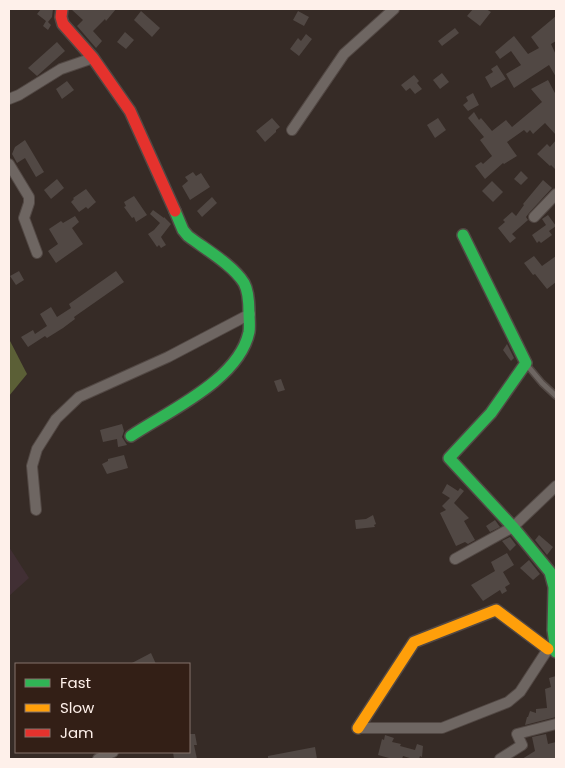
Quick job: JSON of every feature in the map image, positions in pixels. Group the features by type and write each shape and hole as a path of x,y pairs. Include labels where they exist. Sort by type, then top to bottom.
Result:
{"street":[{"path":"62,9 63,24 93,58 130,111 184,230 234,273 244,284 248,296 250,314 249,335 245,345 227,369 197,395 145,425 131,436"},
{"path":"292,130 344,54 394,9"},
{"path":"9,99 19,95 61,69 93,58"},
{"path":"9,164 29,197 24,218 37,253"},
{"path":"534,217 556,194"},
{"path":"358,728 442,728 508,702 520,692 553,651 554,587 550,572 513,527 449,458 491,413 526,364 463,235"},
{"path":"36,510 32,466 37,449 56,419 79,397 168,357 250,314"},
{"path":"455,559 513,527 556,486"},
{"path":"358,728 414,642 496,610 553,651"},
{"path":"500,759 522,745 517,734 556,724"},
{"path":"98,759 111,753"}],"lane":[{"path":"526,364 556,396"}],"shaded area":[{"path":"9,547 29,578 9,596"}],"green space":[{"path":"9,339 27,374 9,396"}],"building":[{"path":"41,9 53,9 52,17 48,22 51,25 48,30 43,26 46,21 37,14"},
{"path":"71,9 116,9 106,21 105,19 93,31 102,41 96,48 77,26 83,20"},
{"path":"473,9 486,9 491,12 480,26 467,16"},
{"path":"141,11 160,28 152,37 134,20"},
{"path":"298,11 309,17 304,26 293,20"},
{"path":"556,16 556,41 551,44 556,55 556,77 549,65 514,88 506,74 521,65 511,51 500,59 495,52 514,36 528,54 539,48 531,37"},
{"path":"455,28 459,33 442,46 438,41"},
{"path":"125,32 134,40 126,49 117,42"},
{"path":"306,34 312,39 299,56 290,49 298,38 301,41"},
{"path":"57,42 65,51 37,76 28,68"},
{"path":"497,65 506,79 491,88 485,77 493,72 491,69"},
{"path":"442,73 449,82 440,89 433,80"},
{"path":"414,75 422,89 415,94 410,88 406,91 401,85"},
{"path":"548,80 556,95 556,135 545,123 533,134 530,130 527,133 524,130 507,142 517,156 503,163 485,179 475,166 481,162 483,164 492,156 480,140 484,137 468,118 474,112 479,120 481,118 492,131 506,120 512,127 542,102 531,89"},
{"path":"67,81 74,90 62,99 56,89"},
{"path":"473,93 479,105 468,111 463,105 468,101 466,97"},
{"path":"272,118 280,127 265,142 256,131"},
{"path":"438,118 446,130 435,138 427,125"},
{"path":"25,140 44,172 36,177 25,158 17,163 12,154 15,147"},
{"path":"556,140 556,170 537,154 547,144 550,147"},
{"path":"521,171 528,178 521,185 514,179"},
{"path":"193,172 196,176 201,173 210,187 190,200 182,186 188,181 185,177"},
{"path":"57,179 64,188 51,199 44,190"},
{"path":"543,180 552,188 526,217 528,220 512,234 516,238 510,243 498,228 505,222 503,220 512,212 516,216 523,204"},
{"path":"492,181 503,192 493,202 482,191"},
{"path":"86,189 96,202 88,209 86,207 79,212 71,202 73,198"},
{"path":"134,196 147,215 136,222 134,217 132,218 124,207 126,206 124,202"},
{"path":"212,197 217,203 202,217 197,211"},
{"path":"153,210 171,224 161,237 166,245 161,248 159,245 157,247 148,234 160,223 150,214"},
{"path":"548,215 556,226 549,231 552,235 541,243 539,241 537,243 532,235 546,225 542,219"},
{"path":"75,216 79,222 72,228 83,244 56,263 48,251 58,244 49,229 61,221 63,223"},
{"path":"534,256 542,266 556,256 556,282 547,289 524,263"},
{"path":"19,271 24,280 16,285 10,276"},
{"path":"116,271 124,282 74,317 75,319 63,328 47,338 45,336 28,347 21,337 33,330 35,334 47,326 40,314 51,307 57,317 71,308 69,304"},
{"path":"507,344 514,358 511,361 503,350"},
{"path":"281,379 285,390 278,392 274,381"},
{"path":"122,424 124,431 122,437 127,445 118,447 117,439 103,442 100,430"},
{"path":"124,455 128,468 107,474 102,464 108,461 108,459"},
{"path":"447,484 458,491 460,488 464,491 454,503 469,518 464,521 475,540 468,544 465,542 456,546 440,513 446,510 442,506 450,498 442,493"},
{"path":"373,515 375,527 356,529 355,520 366,519"},
{"path":"495,520 500,527 490,532 486,526"},
{"path":"539,535 553,547 547,555 535,540"},
{"path":"510,537 516,545 510,551 502,541"},
{"path":"507,553 514,565 503,572 510,584 505,587 507,591 502,594 500,590 483,601 471,585 495,571 491,562"},
{"path":"529,560 540,574 533,580 520,568"},
{"path":"151,653 156,663 132,663"},
{"path":"556,676 556,717 525,725 530,711 536,713 536,709 547,708 545,689 551,687 549,678"},
{"path":"190,734 195,734 197,745 194,745 197,759 174,759 173,753 190,753"},
{"path":"546,734 548,744 556,742 556,759 522,759 535,751 532,737"},
{"path":"385,735 394,738 392,742 401,744 400,746 415,750 417,744 423,746 422,757 413,759 403,756 402,759 388,759 378,755 382,739 384,740"},
{"path":"315,747 317,759 268,759 268,756"}],"traffic: fast":[{"path":"131,436 182,405 217,379 232,365 243,349 249,332 248,301 244,283 226,264 188,236 183,230 175,211"},
{"path":"463,235 526,363 491,413 449,458 513,527 550,572 554,587 553,630 556,652"}],"traffic: slow":[{"path":"358,728 414,642 496,610 548,649"}],"traffic: jam":[{"path":"62,9 61,17 63,24 93,58 130,111 175,211"}]}
